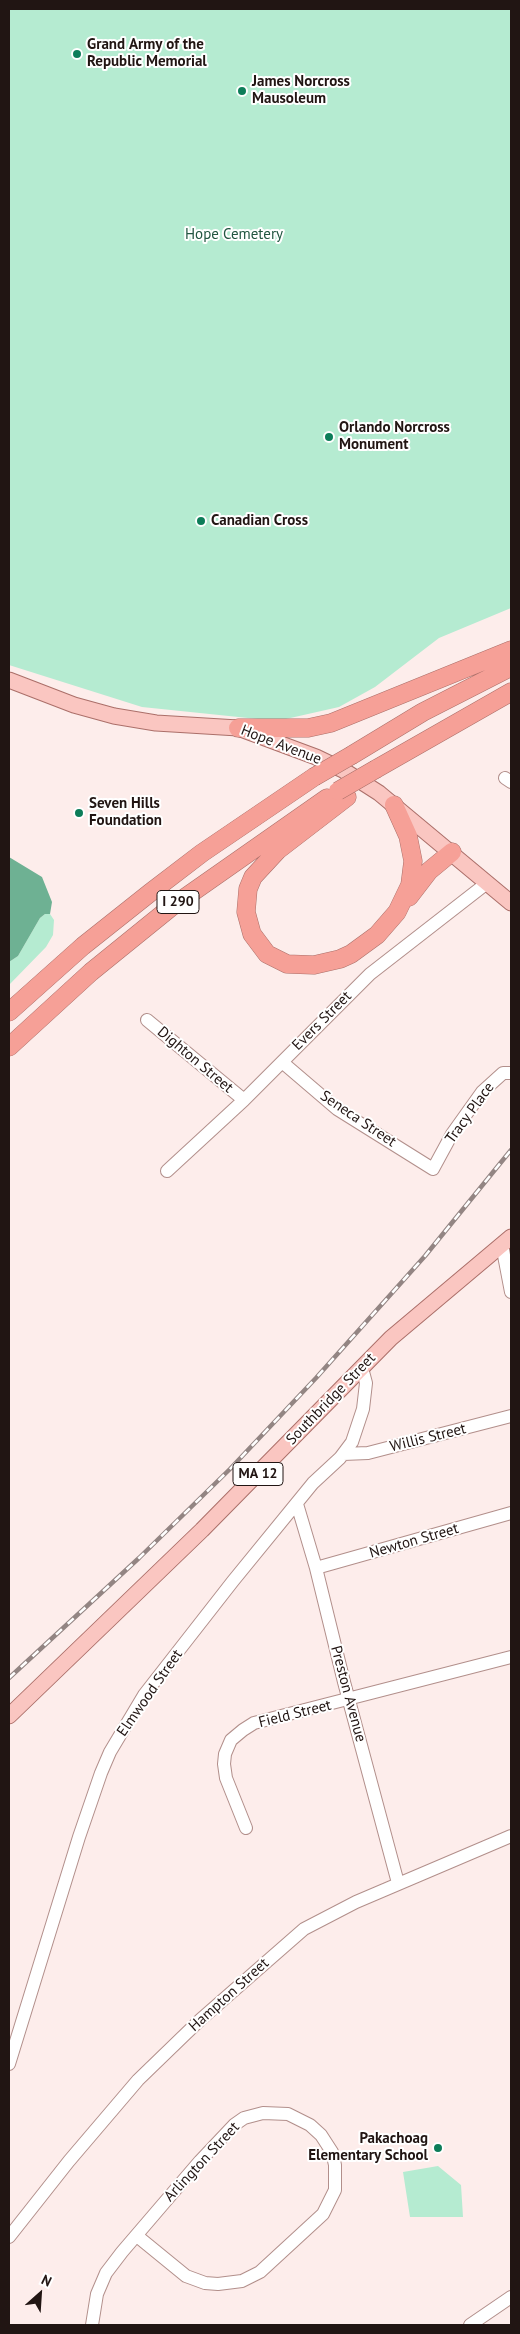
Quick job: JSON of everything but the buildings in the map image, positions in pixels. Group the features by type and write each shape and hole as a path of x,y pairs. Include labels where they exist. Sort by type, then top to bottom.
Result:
{"highway":[{"path":"238,728 308,728 331,723 511,650"},
{"name":"I 290","path":"9,1012 83,946 145,897 202,853 314,776 424,712 511,667"},
{"name":"I 290","path":"9,1047 90,972 170,908 280,829 342,794 382,767 511,692"},
{"path":"342,794 278,850 253,877 246,901 246,912 252,934 263,950 276,959 287,964 314,966 340,959 364,946 389,923 430,871 452,852"},
{"path":"394,805 408,836 413,860 410,885 397,912"}],"main road":[{"name":"Hope Avenue","path":"9,680 74,705 114,716 156,723 238,728 293,747 343,770 394,805 511,903"},
{"name":"Southbridge Street","path":"9,1716 202,1530 391,1338 507,1241"}],"street":[{"name":"Evers Street","path":"167,1171 244,1100 384,961 487,883"},
{"name":"Dighton Street","path":"147,1020 244,1100"},
{"name":"Seneca Street","path":"282,1062 337,1109 433,1168 436,1164"},
{"name":"Tracy Place","path":"436,1164 452,1134 482,1092 503,1073 511,1074"},
{"path":"507,1241 511,1292"},
{"name":"Elmwood Street","path":"9,2064 77,1845 110,1752 144,1695 233,1581 313,1484 343,1454 358,1429 363,1409 366,1383 362,1368"},
{"name":"Willis Street","path":"343,1454 368,1452 511,1416"},
{"name":"Preston Avenue","path":"297,1504 316,1568 398,1883"},
{"name":"Newton Street","path":"316,1568 511,1513"},
{"name":"Field Street","path":"246,1828 226,1778 225,1754 231,1740 243,1730 254,1723 511,1657"},
{"name":"Hampton Street","path":"9,2236 121,2099 165,2053 304,1929 321,1919 398,1883 511,1836"},
{"name":"Arlington Street","path":"92,2325 100,2283 137,2236 222,2136 244,2118 263,2113 281,2112 301,2118 321,2135 332,2152 336,2165 335,2190 323,2214 260,2272 242,2282 205,2283 186,2276 137,2236"},
{"path":"470,2325 511,2297"}],"green space":[{"name":"Hope Cemetery","path":"9,9 511,9 511,608 439,638 375,687 339,707 277,721 142,707 9,665"},
{"path":"45,914 50,914 54,920 53,935 46,947 9,985 9,962 18,956 40,918"},
{"path":"438,2166 461,2185 463,2217 410,2217 403,2172"}],"shaded area":[{"path":"9,857 42,877 52,902 50,914 45,914 40,918 18,956 9,962"}],"railway":[{"path":"9,1678 139,1558 230,1469 316,1378 425,1256 511,1150"}],"place":[{"name":"Grand Army of the Republic Memorial","path":"77,54"},
{"name":"James Norcross Mausoleum","path":"242,91"},
{"name":"Orlando Norcross Monument","path":"329,437"},
{"name":"Canadian Cross","path":"201,521"},
{"name":"Seven Hills Foundation","path":"79,813"},
{"name":"Pakachoag Elementary School","path":"438,2148"}]}
